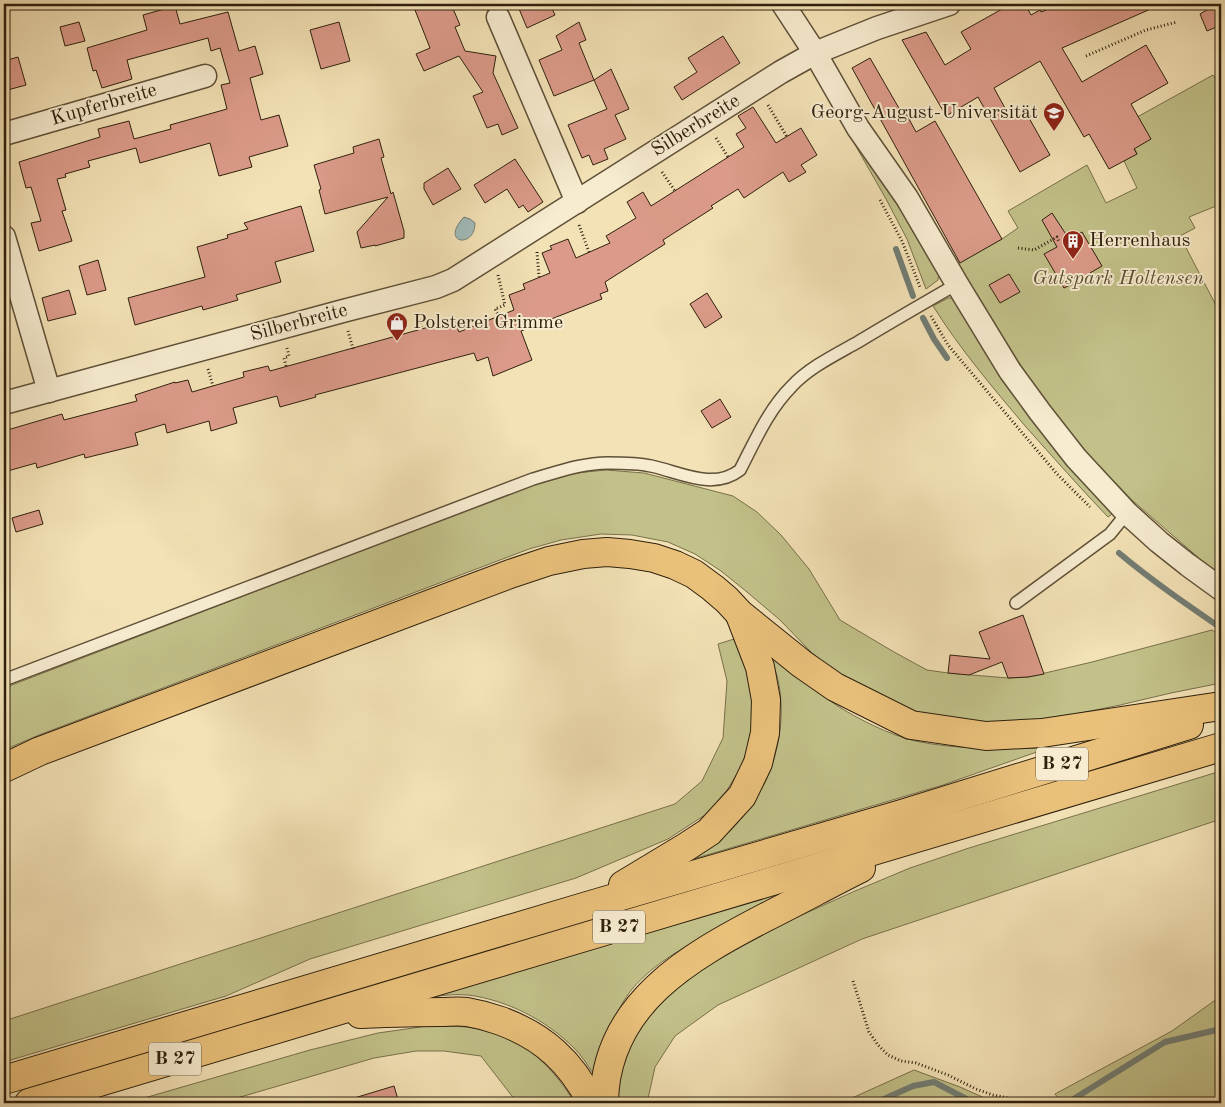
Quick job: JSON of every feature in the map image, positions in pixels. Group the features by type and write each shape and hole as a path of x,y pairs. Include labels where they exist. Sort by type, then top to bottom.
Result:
{"highway":[{"path":"4,768 40,751 501,578 549,562 583,554 608,552 654,558 694,574 802,664 835,687 911,725 986,736 1042,733 1221,706"},
{"path":"587,906 686,848 709,832 742,796 758,763 765,733 766,700 760,667 740,614"},
{"name":"B 27","path":"4,1080 902,814 1221,714"},
{"name":"B 27","path":"29,1103 1221,747"},
{"path":"604,1103 612,1053 624,1027 654,988 675,971 724,939 917,839"},
{"path":"321,1015 467,1012 489,1016 531,1034 561,1058 572,1071 592,1103"}],"street":[{"path":"783,4 815,53 858,128 907,198 1010,371 1040,412 1076,458 1127,513 1159,542 1221,589"},
{"name":"Silberbreite","path":"4,403 436,287 453,280 781,72 815,53 877,28 949,4"},
{"path":"498,17 574,204"},
{"name":"Kupferbreite","path":"4,134 204,76"},
{"path":"4,237 49,391"}],"lane":[{"path":"4,680 555,472 588,464 629,463 651,466 703,480 733,476 740,470 766,420 779,400 792,386 828,359 957,284"},
{"path":"1016,603 1110,534 1127,513"}],"path":[{"path":"1086,56 1146,30 1177,22"},
{"path":"757,88 787,136"},
{"path":"574,204 589,252"},
{"path":"1018,248 1034,250 1057,237 1059,242"},
{"path":"493,255 506,305 495,309 498,316"},
{"path":"853,981 869,1032 888,1055 901,1061 916,1063 948,1075 993,1096 1032,1103"}],"green space":[{"name":"Gutspark Holtensen","path":"1213,75 1221,88 1221,204 1189,217 1195,228 1180,236 1221,315 1221,574 1207,565 1133,501 1083,449 1035,387 955,265 1018,228 1008,211 1087,165 1106,203 1137,188 1124,161 1137,153 1121,126"},
{"path":"825,92 935,263 939,271 938,280 926,289 907,239"},
{"path":"948,298 955,298 1115,512 1108,517 1026,427 977,368 933,306"},
{"path":"606,470 644,473 733,496 757,512 781,535 809,569 840,620 927,670 1008,678 1028,677 1212,630 1221,636 1221,683 1051,719 1015,723 941,718 904,710 838,674 812,653 780,620 747,592 721,571 695,554 668,542 632,535 601,534 561,540 529,549 4,750 4,688 535,484 576,473"},
{"path":"734,639 747,672 753,697 753,717 748,748 740,769 727,790 708,813 668,839 576,878 310,959 226,996 4,1062 4,1021 675,804 702,781 723,738 727,681 718,644"},
{"path":"762,645 836,705 864,721 895,735 915,741 948,746 998,749 1048,748 943,785 690,860 724,837 733,828 752,804 770,772 778,745 781,703 777,676 769,656"},
{"path":"1221,771 1221,819 862,939 718,1005 675,1036 655,1067 647,1103 616,1103 619,1078 636,1030 668,991 717,959 795,918 910,868 969,848"},
{"path":"829,879 703,937 654,968 640,980 623,1002 608,1032 593,1073 574,1048 563,1038 525,1013 497,1001 468,995 433,997"},
{"path":"1221,996 1221,1101 1203,1103 1062,1103 1055,1094 1172,1031"},
{"path":"427,1026 466,1027 485,1030 516,1042 530,1051 554,1074 575,1103 511,1103 515,1100 481,1056 444,1051 416,1051 374,1058 220,1103 127,1103 310,1050 378,1033"},
{"path":"914,1070 987,1099 1004,1103 841,1103"}],"water":[{"path":"464,217 475,223 474,231 470,237 460,240 456,238 455,233 457,226"}],"building":[{"path":"416,4 451,4 460,25 455,27 465,51 496,56 493,73 518,128 502,135 498,124 487,128 473,96 483,92 459,56 424,71 416,54 430,48 415,10 418,9"},
{"path":"517,4 550,4 555,15 527,28"},
{"path":"1011,4 1025,4 1031,15 1040,10 1041,12 1061,4 1162,4 1062,48 1082,82 1146,45 1168,83 1131,104 1151,139 1134,149 1137,154 1109,169 1089,134 1084,137 1040,61 994,88 1011,119 1025,111 1050,155 1020,172 978,97 946,116 902,40 926,32 945,65 971,49 961,32"},
{"path":"1217,4 1221,4 1221,25 1207,31 1200,14"},
{"path":"175,6 180,24 228,12 239,51 255,46 263,74 250,78 261,120 279,115 288,146 249,157 252,167 219,176 210,143 140,163 136,148 88,161 90,167 65,174 66,177 57,179 66,210 62,211 72,241 39,251 31,223 41,221 31,187 26,188 19,162 100,137 98,129 129,121 134,139 171,129 170,125 227,109 221,85 230,83 220,48 211,51 208,38 127,60 132,79 102,88 96,70 93,71 87,48 147,30 143,15"},
{"path":"79,22 85,41 65,46 60,27"},
{"path":"339,22 350,61 321,69 310,30"},
{"path":"579,22 586,40 579,43 594,80 554,96 539,60 562,50 556,36"},
{"path":"723,36 740,63 682,100 674,87 697,72 688,58"},
{"path":"18,57 26,85 4,91 4,61"},
{"path":"870,58 900,110 903,108 916,132 935,121 1002,239 960,263 852,68"},
{"path":"611,69 629,109 615,115 626,139 604,149 608,159 593,165 589,155 582,158 568,125 607,109 594,80"},
{"path":"753,107 776,143 801,128 817,155 801,165 806,172 789,182 783,172 744,198 738,189 711,206 713,208 663,240 665,244 605,282 608,291 600,294 602,299 521,331 532,360 493,376 488,357 477,361 474,353 315,395 316,397 280,407 277,396 233,408 237,423 211,431 209,421 167,433 165,424 135,433 138,445 85,458 84,454 37,468 36,463 4,472 4,431 62,414 64,420 137,401 135,395 175,382 188,380 192,392 244,377 243,372 268,366 270,371 454,320 459,332 514,310 509,295 525,289 523,284 550,273 542,253 552,249 550,246 568,239 576,258 610,243 606,236 636,218 627,202 643,192 651,206 744,147 736,134 746,128 738,116"},
{"path":"379,139 384,157 381,158 391,194 393,192 404,231 404,238 361,248 357,232 388,197 325,214 319,190 321,189 314,165 354,153 353,147"},
{"path":"515,159 543,202 528,212 523,205 519,208 507,189 485,203 474,185"},
{"path":"448,168 461,189 433,205 424,189 424,183"},
{"path":"301,206 314,251 275,262 281,282 236,295 238,300 203,310 202,306 135,325 128,298 205,277 197,247 228,238 227,235 248,229 244,223"},
{"name":"Herrenhaus","path":"1052,213 1069,239 1082,232 1102,266 1076,284 1076,282 1064,288 1044,254 1057,247 1042,220"},
{"path":"98,260 106,290 87,295 79,266"},
{"path":"1009,274 1020,292 1000,303 989,285"},
{"path":"69,290 76,314 48,321 42,298"},
{"path":"707,293 722,317 705,328 690,304"},
{"path":"720,399 731,417 712,428 701,411"},
{"path":"39,510 43,524 16,532 12,518"},
{"path":"1023,615 1044,674 1008,678 1002,662 969,675 948,673 950,655 990,659 979,632"},
{"path":"394,1086 399,1103 352,1103 351,1099"}],"waterway":[{"path":"896,249 913,296"},
{"path":"923,318 947,358"},
{"path":"1119,553 1221,628"},
{"path":"1067,1103 1165,1042 1221,1029"},
{"path":"875,1103 913,1086 934,1082 974,1103"}],"place":[{"name":"Georg-August-Universität","path":"1054,132"},
{"name":"Herrenhaus","path":"1073,260"},
{"name":"Polsterei Grimme","path":"397,342"}]}
